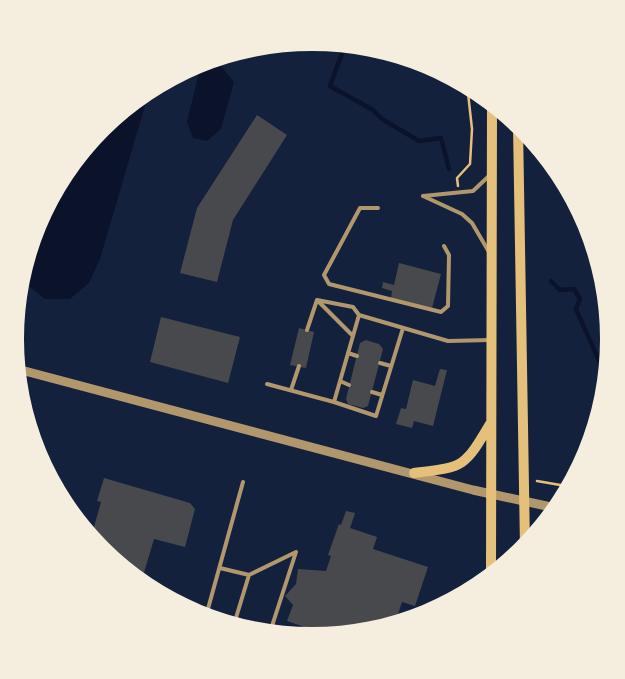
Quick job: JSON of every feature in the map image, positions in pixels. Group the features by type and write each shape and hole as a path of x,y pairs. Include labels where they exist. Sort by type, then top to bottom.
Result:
{"main road":[{"path":"491,567 492,113"},
{"path":"518,136 525,535"},
{"path":"414,473 448,469 464,462 471,456 490,423"}],"street":[{"path":"25,371 491,494 548,507"}],"lane":[{"path":"491,255 472,223 462,214 423,196 473,190 492,174"},
{"path":"378,208 360,208 324,275 329,284 441,312 448,306 449,254 444,246"},
{"path":"318,300 353,307 359,315 448,340 490,340"},
{"path":"307,330 318,300"},
{"path":"318,300 353,336"},
{"path":"334,402 359,315"},
{"path":"268,384 376,416 403,328"},
{"path":"348,353 357,356"},
{"path":"380,363 391,366"},
{"path":"291,390 299,366"},
{"path":"340,381 350,385"},
{"path":"372,392 382,395"},
{"path":"208,608 243,482"},
{"path":"220,568 249,575 296,552 272,626"},
{"path":"236,618 249,575"}],"path":[{"path":"458,192 457,178 470,164 472,129 468,96"},
{"path":"536,481 562,485"}],"water":[{"path":"221,66 234,82 221,129 207,141 193,138 187,122 198,75"},
{"path":"146,104 100,259 89,283 70,299 45,299 29,286 29,283 39,247 62,195 95,149 122,122"}],"building":[{"path":"257,115 287,135 233,220 217,282 180,273 197,208"},
{"path":"399,263 441,274 432,308 391,298 392,291 382,288 383,282 394,285"},
{"path":"161,317 240,337 228,383 150,362"},
{"path":"299,328 314,332 306,368 290,365"},
{"path":"366,340 379,344 383,349 368,406 363,408 348,404 346,399 360,343"},
{"path":"440,369 447,370 433,426 414,421 412,428 396,424 401,408 406,409 413,380 435,386"},
{"path":"104,478 190,503 195,509 185,547 154,539 144,574 122,557 94,528 101,502 97,501"},
{"path":"346,511 355,513 350,528 377,537 373,549 428,567 415,606 402,602 398,615 350,626 307,628 287,621 293,605 285,596 296,584 298,569 326,571 331,556 328,555 339,524 341,525"}],"waterway":[{"path":"342,52 330,86 373,110 382,119 419,141 441,138 449,169"},
{"path":"551,281 560,290 574,289 580,299 576,309 600,364"}]}
